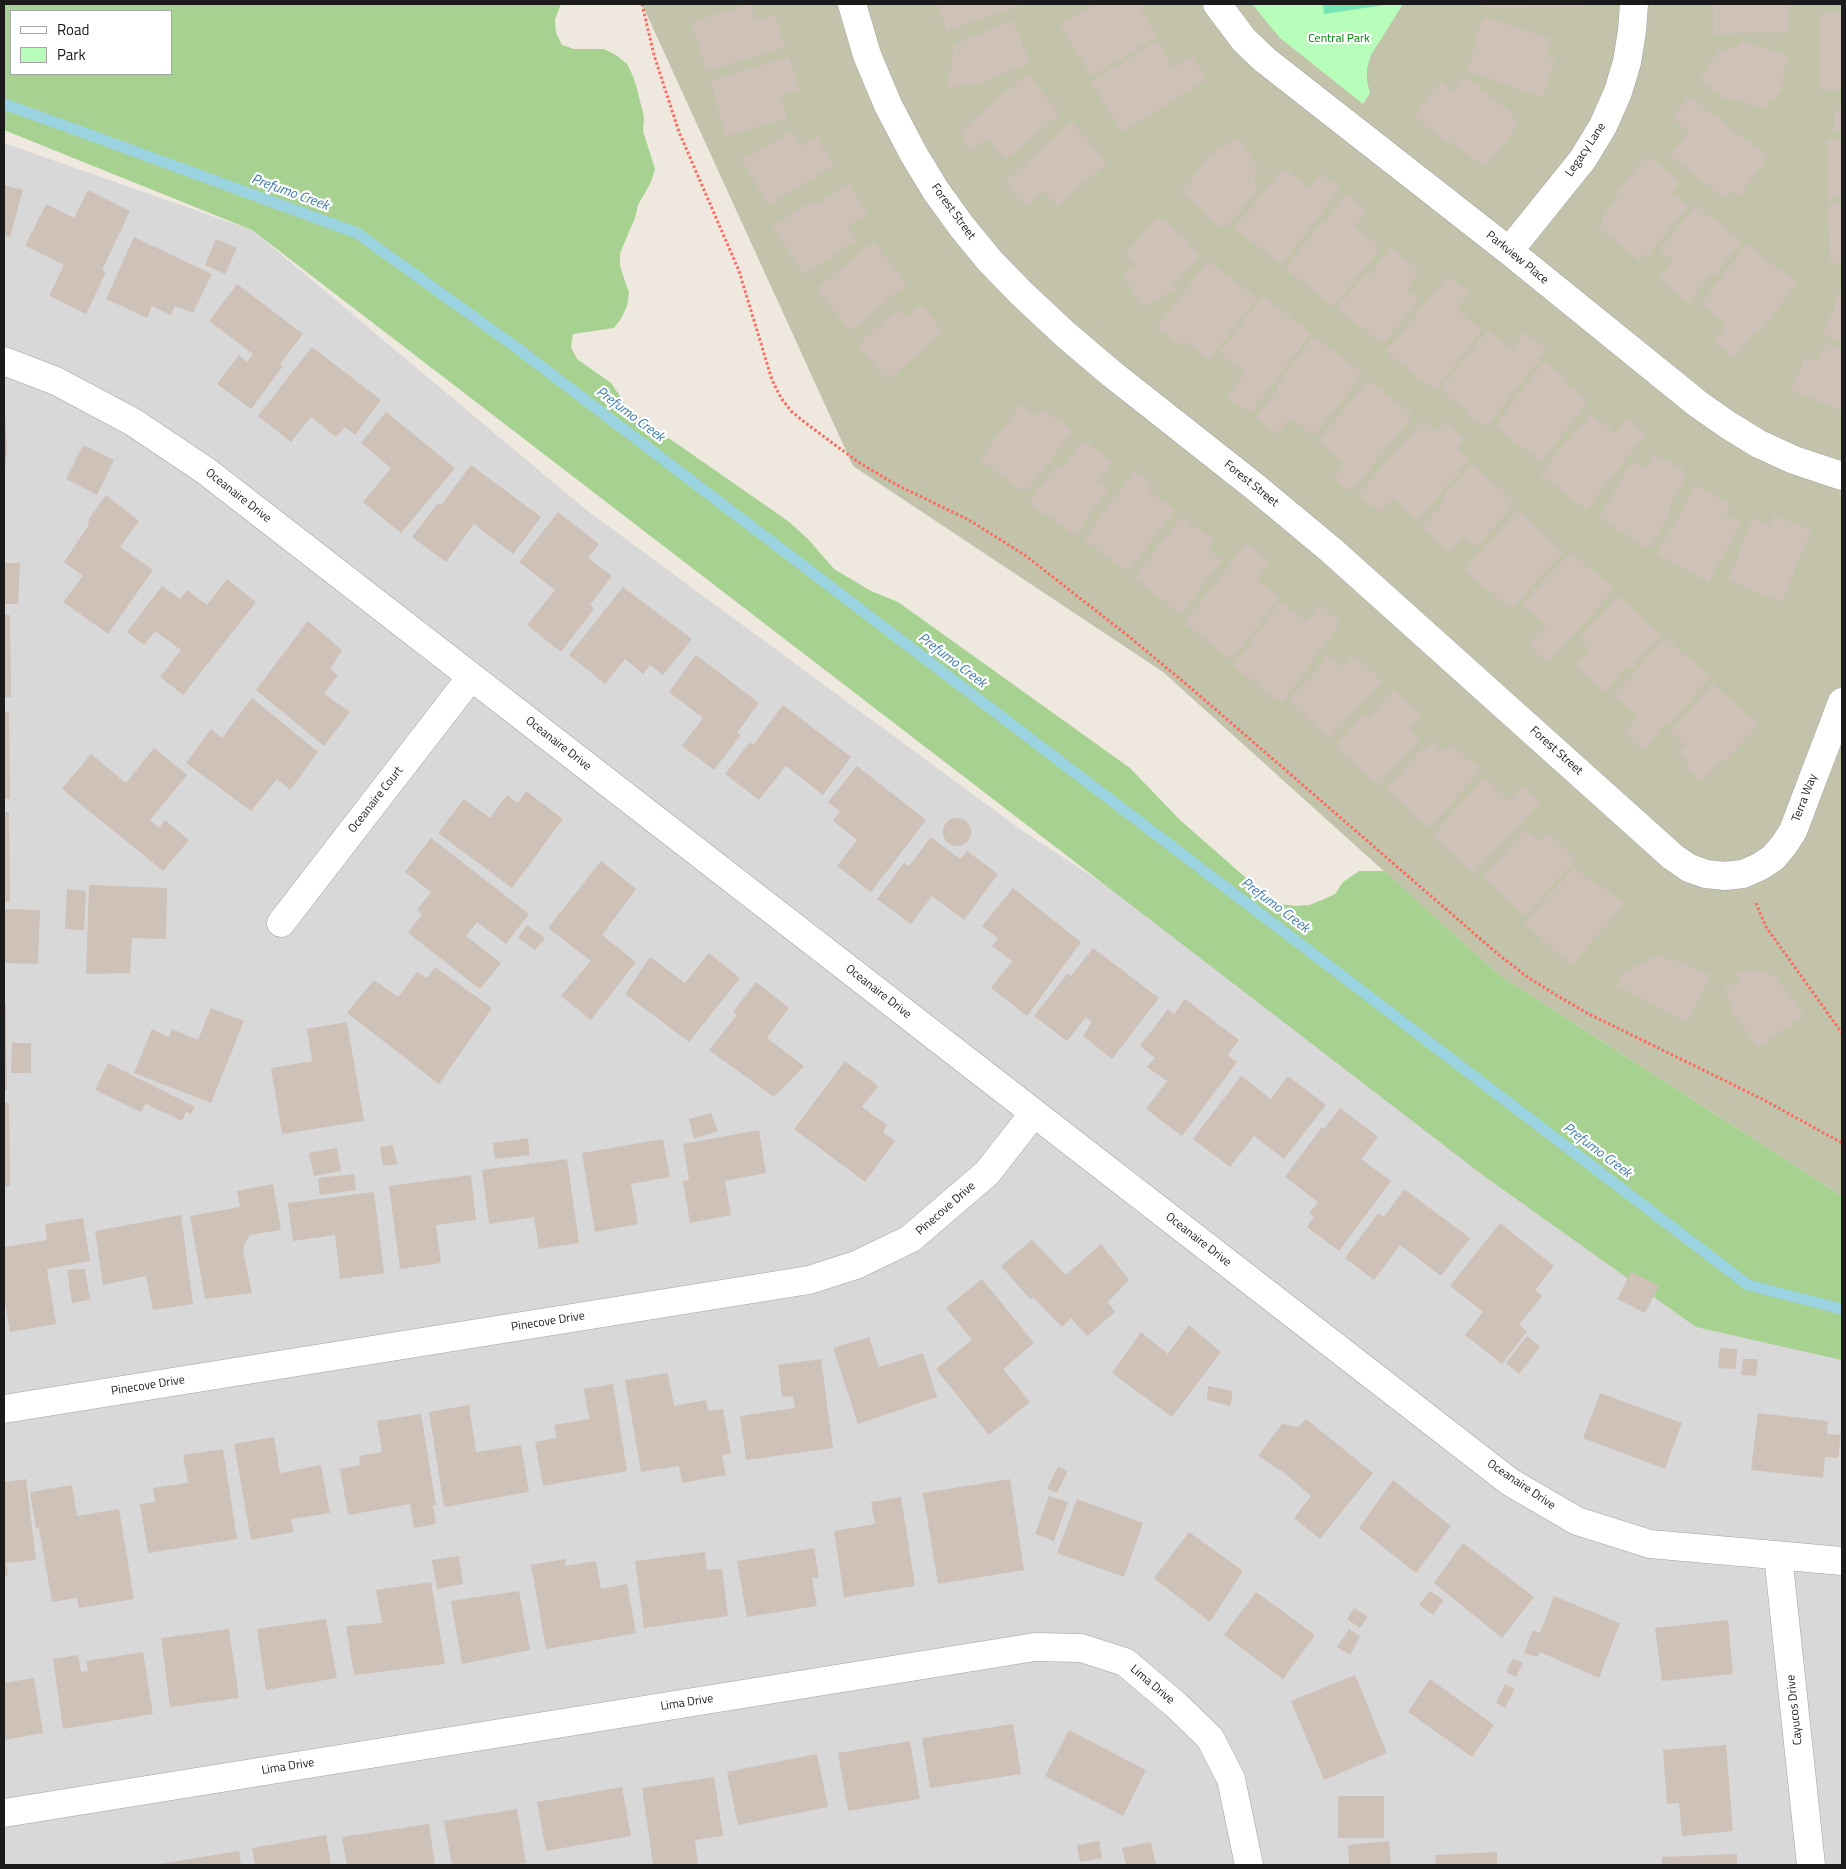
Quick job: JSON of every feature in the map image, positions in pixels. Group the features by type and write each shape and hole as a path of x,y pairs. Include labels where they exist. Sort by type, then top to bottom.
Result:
{"street":[{"name":"Forest Street","path":"852,4 867,54 888,105 913,154 936,191 962,227 990,262 1021,293 1112,374 1254,486 1331,550 1673,857 1689,868 1706,874 1725,876 1743,874"},
{"name":"Parkview Place","path":"1217,4 1244,40 1265,60 1509,251 1698,404 1759,444 1794,460 1842,476"},
{"name":"Legacy Lane","path":"1509,251 1583,159 1603,126 1618,92 1627,62 1634,4"},
{"name":"Oceanaire Drive","path":"4,361 56,381 133,422 206,471 1510,1482 1577,1521 1650,1544 1778,1555"},
{"name":"Oceanaire Court","path":"281,923 471,677"},
{"name":"Terra Way","path":"1743,874 1773,858 1788,838 1842,702"},
{"name":"Pinecove Drive","path":"4,1409 809,1280 856,1265 910,1239 987,1173 1034,1113"},
{"path":"1778,1555 1842,1561"},
{"name":"Cayucos Drive","path":"1778,1555 1812,1865"},
{"name":"Lima Drive","path":"4,1813 1035,1647 1081,1648 1125,1662 1176,1705 1210,1738 1231,1779 1249,1865"}],"path":[{"path":"642,4 654,55 679,132 739,271 772,380 781,398 791,411 858,462 895,484 969,520 1026,556 1192,689 1526,976 1587,1013 1762,1100 1842,1143"},
{"path":"1743,874 1766,927 1842,1033"}],"shaded area":[{"path":"642,4 1842,4 1842,1196 1499,975 1163,672 853,466"},
{"path":"4,143 252,230 585,509 1020,829 1207,952 1842,1358 1842,1865 4,1865"}],"green space":[{"path":"4,4 561,4 555,19 556,33 562,45 574,49 604,49 616,55 627,64 637,89 644,117 643,131 655,169 651,182 638,205 635,218 620,253 620,266 629,293 627,306 614,328 573,334 571,347 577,359 611,383 626,405 647,423 788,521 808,539 834,569 871,591 898,602 1130,768 1180,820 1269,898 1281,904 1309,905 1335,894 1343,882 1359,871 1384,871 1499,975 1842,1196 1842,1360 1696,1327 1484,1176 252,230 4,130"},
{"name":"Central Park","path":"1252,4 1403,4 1371,55 1367,68 1367,81 1370,93 1363,104 1280,38"},
{"path":"1323,4 1391,4 1324,14"}],"building":[{"path":"751,4 756,20 775,14 785,47 707,71 691,22"},
{"path":"938,4 1023,4 947,31"},
{"path":"1094,4 1142,4 1144,8 1141,10 1157,36 1092,76 1060,25"},
{"path":"1485,4 1584,4 1584,7 1485,8"},
{"path":"1713,4 1789,4 1789,32 1713,34"},
{"path":"1820,13 1842,13 1842,86 1837,90 1820,90"},
{"path":"1486,17 1551,39 1545,56 1555,59 1543,97 1467,71 1477,40 1475,39 1481,22"},
{"path":"1012,20 1030,62 984,82 948,88 954,45"},
{"path":"1157,41 1174,68 1192,56 1206,80 1122,132 1091,82"},
{"path":"1741,41 1788,56 1782,75 1785,76 1779,94 1777,93 1774,100 1769,98 1765,109 1731,98 1729,101 1699,80 1720,49 1724,51 1739,46"},
{"path":"789,57 799,90 780,96 787,118 726,136 710,81"},
{"path":"1027,74 1060,114 1005,160 987,138 970,152 960,131"},
{"path":"1464,76 1513,114 1511,117 1519,124 1486,166 1478,160 1477,162 1450,141 1448,144 1415,117 1417,111 1440,82 1451,92"},
{"path":"1689,96 1768,157 1739,196 1732,191 1726,199 1670,156 1689,131 1672,118"},
{"path":"1842,103 1842,132 1834,132 1834,115"},
{"path":"1072,122 1107,163 1057,206 1044,191 1026,207 1004,182"},
{"path":"792,131 801,146 817,137 834,166 768,205 742,160"},
{"path":"1239,137 1258,169 1255,171 1255,186 1259,188 1226,228 1222,226 1221,228 1206,215 1208,214 1181,192 1207,159 1205,158"},
{"path":"1842,139 1842,197 1828,198 1827,140"},
{"path":"1647,155 1680,182 1671,193 1688,206 1648,255 1645,253 1640,261 1598,227 1604,220 1601,218 1619,197 1615,195"},
{"path":"1284,168 1309,189 1321,174 1340,188 1281,265 1234,228"},
{"path":"848,183 868,213 847,227 856,240 805,275 772,227 811,201 814,206"},
{"path":"4,185 23,190 10,237 4,235"},
{"path":"88,190 130,211 102,270 106,272 86,314 49,296 64,265 25,246 46,204 74,218"},
{"path":"1347,194 1367,210 1355,226 1381,247 1333,307 1285,268 1323,221 1325,223"},
{"path":"1842,203 1842,263 1830,263 1828,204"},
{"path":"1696,205 1741,241 1714,277 1711,274 1689,303 1659,279 1673,261 1660,250"},
{"path":"1158,217 1188,240 1187,242 1201,255 1172,287 1175,289 1142,308 1123,274 1136,266 1124,255"},
{"path":"134,237 212,274 193,313 175,306 171,315 152,306 147,318 106,299"},
{"path":"216,239 237,248 225,274 205,265"},
{"path":"873,242 907,284 851,331 816,289"},
{"path":"1747,244 1797,283 1760,331 1757,329 1735,358 1714,342 1727,325 1701,304"},
{"path":"1391,248 1420,271 1406,289 1419,300 1383,344 1337,308 1366,273 1369,275"},
{"path":"1208,261 1257,298 1209,360 1184,340 1180,345 1157,327"},
{"path":"1448,276 1469,293 1456,309 1482,330 1435,390 1386,352"},
{"path":"237,284 303,334 280,364 283,366 251,409 217,384 239,355 247,362 253,354 209,321"},
{"path":"1842,287 1842,342 1823,334"},
{"path":"1263,296 1311,334 1250,413 1227,396 1245,373 1219,353"},
{"path":"921,305 943,331 888,380 857,345 898,308 906,318"},
{"path":"1488,330 1512,349 1525,332 1547,349 1487,426 1480,424 1465,413 1467,411 1440,390"},
{"path":"1314,336 1363,374 1314,436 1290,418 1277,434 1256,417 1279,388 1276,386"},
{"path":"1826,343 1842,349 1842,411 1791,390 1805,356 1818,361"},
{"path":"312,347 381,400 355,435 345,427 336,437 311,417 291,442 258,416"},
{"path":"1544,361 1569,381 1566,384 1588,401 1541,462 1495,426"},
{"path":"1368,380 1413,415 1351,492 1334,478 1345,463 1318,441"},
{"path":"1021,404 1037,416 1043,409 1073,431 1025,493 980,459"},
{"path":"386,412 455,468 401,533 363,502 391,468 361,443"},
{"path":"1590,414 1616,434 1628,419 1646,433 1586,510 1540,474"},
{"path":"4,415 7,449 5,468 4,468"},
{"path":"1424,420 1437,432 1446,422 1465,439 1457,449 1469,460 1417,520 1393,498 1380,513 1358,494"},
{"path":"1083,440 1112,462 1099,481 1109,488 1075,535 1046,514 1045,516 1029,502 1057,464 1063,468"},
{"path":"83,445 114,460 97,495 66,479"},
{"path":"1654,454 1684,470 1682,472 1687,475 1669,507 1672,509 1650,548 1645,545 1644,547 1630,539 1631,537 1599,518 1628,467 1630,468 1633,462 1645,469"},
{"path":"1472,464 1516,503 1476,547 1464,537 1450,552 1421,527 1444,502 1441,499"},
{"path":"471,465 541,517 513,554 474,524 446,562 412,537 438,503 441,505"},
{"path":"1134,471 1153,485 1149,491 1175,510 1128,572 1084,539"},
{"path":"1696,485 1730,504 1725,514 1741,523 1708,582 1657,554"},
{"path":"106,495 139,521 120,547 153,570 108,634 63,602 83,576 64,562 88,526 89,519"},
{"path":"1518,510 1563,552 1511,609 1464,570"},
{"path":"558,512 599,544 588,558 612,576 590,605 594,609 561,652 527,625 555,590 519,562"},
{"path":"1773,515 1811,530 1782,602 1728,580 1753,518 1770,525"},
{"path":"1182,516 1214,541 1208,549 1222,560 1181,614 1134,578"},
{"path":"1246,543 1269,561 1256,579 1280,598 1231,660 1184,623"},
{"path":"1571,551 1614,590 1547,663 1528,645 1546,625 1523,604"},
{"path":"4,563 20,563 18,604 4,604"},
{"path":"227,579 256,602 183,695 160,677 181,650 155,631 144,645 127,632 162,586 180,599 187,590 207,605"},
{"path":"623,587 692,639 663,675 650,665 643,674 625,659 605,684 569,655"},
{"path":"1618,596 1661,636 1630,669 1627,666 1604,692 1575,666 1590,650 1579,639"},
{"path":"1280,602 1306,621 1319,605 1341,622 1282,702 1259,687 1233,666"},
{"path":"4,615 10,615 11,697 4,697"},
{"path":"308,621 342,650 330,669 338,675 324,694 350,712 324,746 256,690"},
{"path":"1665,637 1710,678 1669,724 1667,722 1643,749 1623,732 1638,716 1614,695"},
{"path":"696,655 759,703 737,733 741,735 714,770 682,746 703,718 669,692"},
{"path":"1330,655 1343,667 1354,655 1383,681 1329,739 1288,701"},
{"path":"1713,684 1758,725 1724,762 1722,760 1702,781 1685,766 1688,762 1677,752 1685,745 1670,732"},
{"path":"1393,690 1422,715 1409,729 1420,739 1378,786 1335,747 1364,713 1369,717"},
{"path":"252,698 318,752 290,790 277,779 251,811 186,763 211,729 222,738"},
{"path":"783,705 851,757 823,795 786,766 759,800 725,774 750,742 753,745"},
{"path":"4,712 9,712 10,799 4,799"},
{"path":"1432,741 1444,752 1451,744 1481,770 1429,828 1386,789 1423,747 1425,749"},
{"path":"154,748 187,775 150,820 159,828 165,820 189,840 163,871 62,789 91,754 126,783"},
{"path":"857,766 926,820 871,892 837,866 857,840 833,821 840,811 828,802"},
{"path":"1485,778 1509,801 1522,786 1540,802 1474,874 1432,835"},
{"path":"526,791 563,819 512,888 438,833 464,799 490,818 507,795 518,803"},
{"path":"4,812 9,812 10,902 4,901"},
{"path":"957,818 967,822 971,832 967,842 957,846 947,842 943,832 947,822"},
{"path":"1525,830 1538,842 1547,832 1576,858 1525,916 1483,877"},
{"path":"931,837 960,859 967,851 998,874 964,920 932,896 911,924 877,899 904,863 909,866"},
{"path":"431,838 529,914 506,944 477,922 466,936 501,963 480,989 408,933 422,914 417,910 431,892 405,872"},
{"path":"601,861 636,889 602,935 636,962 591,1020 561,996 591,961 548,928"},
{"path":"1575,867 1600,889 1603,886 1624,905 1571,965 1524,923"},
{"path":"89,885 167,888 166,939 132,938 130,973 86,974"},
{"path":"1013,888 1081,942 1027,1016 991,988 1012,961 992,946 998,938 982,926"},
{"path":"67,889 86,891 84,930 65,929"},
{"path":"4,909 40,910 38,964 4,963"},
{"path":"527,925 545,938 535,950 518,938"},
{"path":"1093,948 1159,998 1112,1059 1083,1036 1092,1022 1086,1017 1067,1041 1034,1016 1068,973 1071,976"},
{"path":"709,953 740,978 689,1042 625,994 650,957 685,983"},
{"path":"1658,955 1675,963 1677,959 1711,976 1687,1022 1618,986 1624,972"},
{"path":"435,967 492,1008 439,1084 347,1013 374,980 398,997 417,972 427,978"},
{"path":"1753,969 1771,976 1774,974 1804,1015 1758,1048 1732,1012 1725,987 1740,983 1737,973"},
{"path":"756,982 789,1008 767,1038 804,1066 774,1097 709,1050 737,1015 733,1012"},
{"path":"1185,999 1239,1040 1228,1055 1237,1062 1182,1136 1146,1109 1167,1081 1147,1067 1155,1058 1140,1046 1168,1009 1174,1014"},
{"path":"4,1005 6,1005 7,1090 4,1090"},
{"path":"211,1008 244,1021 211,1103 134,1073 152,1029 169,1037 172,1029 198,1040"},
{"path":"347,1022 364,1121 282,1134 271,1068 312,1061 307,1029"},
{"path":"12,1043 31,1043 31,1073 11,1073"},
{"path":"845,1061 878,1086 862,1107 887,1125 883,1132 895,1141 865,1182 794,1129"},
{"path":"108,1063 195,1107 191,1114 186,1112 182,1121 146,1104 141,1112 95,1090"},
{"path":"1241,1076 1271,1099 1288,1076 1326,1105 1284,1159 1254,1136 1230,1167 1193,1139"},
{"path":"4,1103 9,1103 10,1186 4,1187"},
{"path":"1340,1108 1378,1137 1361,1159 1391,1181 1339,1251 1307,1227 1314,1217 1309,1213 1318,1202 1285,1177 1322,1127 1324,1129"},
{"path":"711,1113 718,1131 694,1139 689,1119"},
{"path":"759,1130 766,1173 725,1181 731,1215 690,1223 683,1181 689,1180 683,1144"},
{"path":"528,1138 530,1155 495,1159 493,1143"},
{"path":"663,1139 670,1177 631,1184 638,1224 595,1232 582,1153"},
{"path":"393,1145 397,1164 383,1166 380,1147"},
{"path":"337,1148 341,1171 314,1176 309,1153"},
{"path":"567,1159 579,1243 539,1249 534,1217 489,1224 482,1170"},
{"path":"354,1174 356,1190 320,1195 318,1178"},
{"path":"471,1175 476,1220 436,1225 441,1263 400,1269 389,1186"},
{"path":"273,1184 281,1230 250,1235 243,1251 252,1293 205,1299 190,1216 240,1207 237,1191"},
{"path":"1404,1189 1470,1238 1441,1276 1400,1245 1374,1280 1345,1258 1378,1213 1384,1217"},
{"path":"374,1192 384,1273 340,1279 335,1235 293,1241 288,1203"},
{"path":"181,1215 193,1304 153,1310 146,1276 103,1285 95,1231"},
{"path":"83,1218 90,1261 47,1269 56,1324 10,1332 4,1295 4,1247 47,1240 45,1224"},
{"path":"1500,1223 1554,1266 1535,1290 1542,1296 1519,1325 1527,1331 1502,1364 1465,1335 1483,1312 1450,1286"},
{"path":"1032,1240 1066,1275 1101,1244 1129,1280 1108,1302 1115,1312 1087,1336 1071,1318 1062,1327 1033,1297 1031,1300 1001,1266"},
{"path":"85,1269 90,1300 72,1303 67,1270"},
{"path":"1631,1272 1659,1286 1645,1313 1617,1299"},
{"path":"982,1279 1034,1343 1003,1369 1030,1402 989,1435 936,1369 972,1340 946,1308"},
{"path":"1189,1325 1221,1352 1172,1417 1112,1373 1141,1332 1168,1354"},
{"path":"1527,1336 1540,1347 1519,1374 1506,1363"},
{"path":"869,1337 879,1367 923,1353 937,1397 858,1424 833,1348"},
{"path":"1720,1348 1737,1349 1736,1369 1718,1368"},
{"path":"821,1359 833,1448 746,1460 740,1416 795,1408 793,1396 782,1397 778,1365"},
{"path":"1743,1359 1758,1359 1756,1376 1741,1375"},
{"path":"668,1373 674,1406 706,1400 708,1411 723,1409 731,1453 722,1455 726,1475 682,1483 679,1466 641,1472 625,1380"},
{"path":"613,1384 627,1471 543,1486 535,1442 557,1438 554,1425 589,1419 584,1389"},
{"path":"1208,1386 1233,1391 1230,1406 1207,1400"},
{"path":"1600,1393 1682,1423 1665,1469 1583,1438"},
{"path":"469,1405 476,1452 521,1445 529,1492 444,1507 429,1412"},
{"path":"1758,1413 1828,1421 1827,1434 1841,1435 1838,1458 1825,1457 1823,1478 1751,1470"},
{"path":"421,1414 436,1505 433,1505 436,1524 414,1528 410,1504 348,1515 340,1469 360,1465 359,1456 382,1452 377,1421"},
{"path":"1306,1419 1373,1473 1320,1539 1294,1518 1311,1496 1283,1472 1258,1456 1282,1424 1299,1427"},
{"path":"274,1437 280,1473 321,1465 330,1513 291,1519 293,1532 251,1540 234,1444"},
{"path":"223,1449 237,1539 148,1553 140,1504 155,1502 153,1488 188,1483 183,1455"},
{"path":"1058,1467 1068,1471 1057,1493 1047,1489"},
{"path":"26,1479 36,1560 6,1563 8,1575 4,1576 4,1482"},
{"path":"1010,1479 1024,1570 938,1584 923,1493"},
{"path":"1393,1480 1451,1526 1416,1573 1359,1528"},
{"path":"72,1485 77,1516 119,1509 134,1599 79,1608 77,1598 52,1602 39,1528 36,1529 30,1492"},
{"path":"1049,1496 1068,1502 1054,1541 1035,1534"},
{"path":"901,1497 915,1586 844,1597 834,1531 875,1524 871,1502"},
{"path":"1077,1499 1143,1523 1124,1577 1057,1553"},
{"path":"1189,1532 1243,1571 1210,1622 1154,1578"},
{"path":"1463,1543 1534,1597 1502,1638 1434,1583"},
{"path":"814,1548 819,1578 812,1578 817,1606 747,1617 737,1561"},
{"path":"705,1552 707,1570 722,1569 728,1616 644,1628 635,1561"},
{"path":"459,1556 463,1584 437,1589 432,1560"},
{"path":"565,1559 566,1566 596,1561 601,1589 627,1584 636,1633 546,1649 531,1565"},
{"path":"431,1582 445,1664 354,1675 346,1626 382,1623 376,1590"},
{"path":"519,1591 530,1650 462,1664 451,1601"},
{"path":"1430,1591 1444,1600 1433,1615 1419,1605"},
{"path":"1256,1592 1315,1635 1283,1679 1224,1635"},
{"path":"1554,1596 1620,1623 1599,1678 1540,1652 1538,1657 1524,1653 1533,1630 1540,1633"},
{"path":"1354,1608 1368,1617 1360,1628 1347,1619"},
{"path":"326,1619 337,1678 266,1690 257,1629"},
{"path":"1728,1620 1733,1674 1662,1681 1655,1628"},
{"path":"229,1629 239,1698 170,1707 161,1638"},
{"path":"1349,1629 1360,1636 1350,1655 1337,1647"},
{"path":"143,1652 153,1714 63,1729 53,1659 78,1655 81,1672 88,1671 86,1661"},
{"path":"1513,1658 1523,1663 1516,1677 1506,1672"},
{"path":"1355,1675 1387,1753 1324,1780 1291,1701"},
{"path":"34,1678 43,1733 4,1740 4,1683"},
{"path":"1430,1679 1494,1725 1472,1757 1408,1712"},
{"path":"1505,1684 1515,1689 1505,1708 1496,1703"},
{"path":"1013,1724 1021,1774 930,1788 922,1738"},
{"path":"1069,1730 1146,1770 1123,1816 1045,1776"},
{"path":"910,1741 920,1799 848,1811 838,1753"},
{"path":"1726,1745 1733,1831 1682,1836 1679,1803 1667,1804 1663,1750"},
{"path":"817,1754 828,1807 738,1825 727,1772"},
{"path":"714,1777 723,1836 695,1840 698,1865 653,1865 642,1788"},
{"path":"622,1787 631,1836 546,1851 537,1802"},
{"path":"1338,1796 1384,1796 1384,1838 1338,1838"},
{"path":"517,1809 526,1863 511,1865 452,1865 444,1821"},
{"path":"429,1824 435,1865 347,1865 342,1837"},
{"path":"326,1835 331,1865 255,1865 252,1848"},
{"path":"1099,1841 1102,1858 1080,1862 1077,1845"},
{"path":"1389,1841 1391,1865 1349,1865 1348,1845"},
{"path":"1151,1842 1156,1865 1126,1865 1122,1848"},
{"path":"239,1851 241,1865 159,1865 159,1864"},
{"path":"1497,1852 1497,1865 1436,1865 1435,1855"},
{"path":"1737,1854 1737,1865 1662,1865 1662,1857"}],"waterway":[{"name":"Prefumo Creek","path":"4,104 357,233 517,348 1748,1285 1842,1309"}]}
